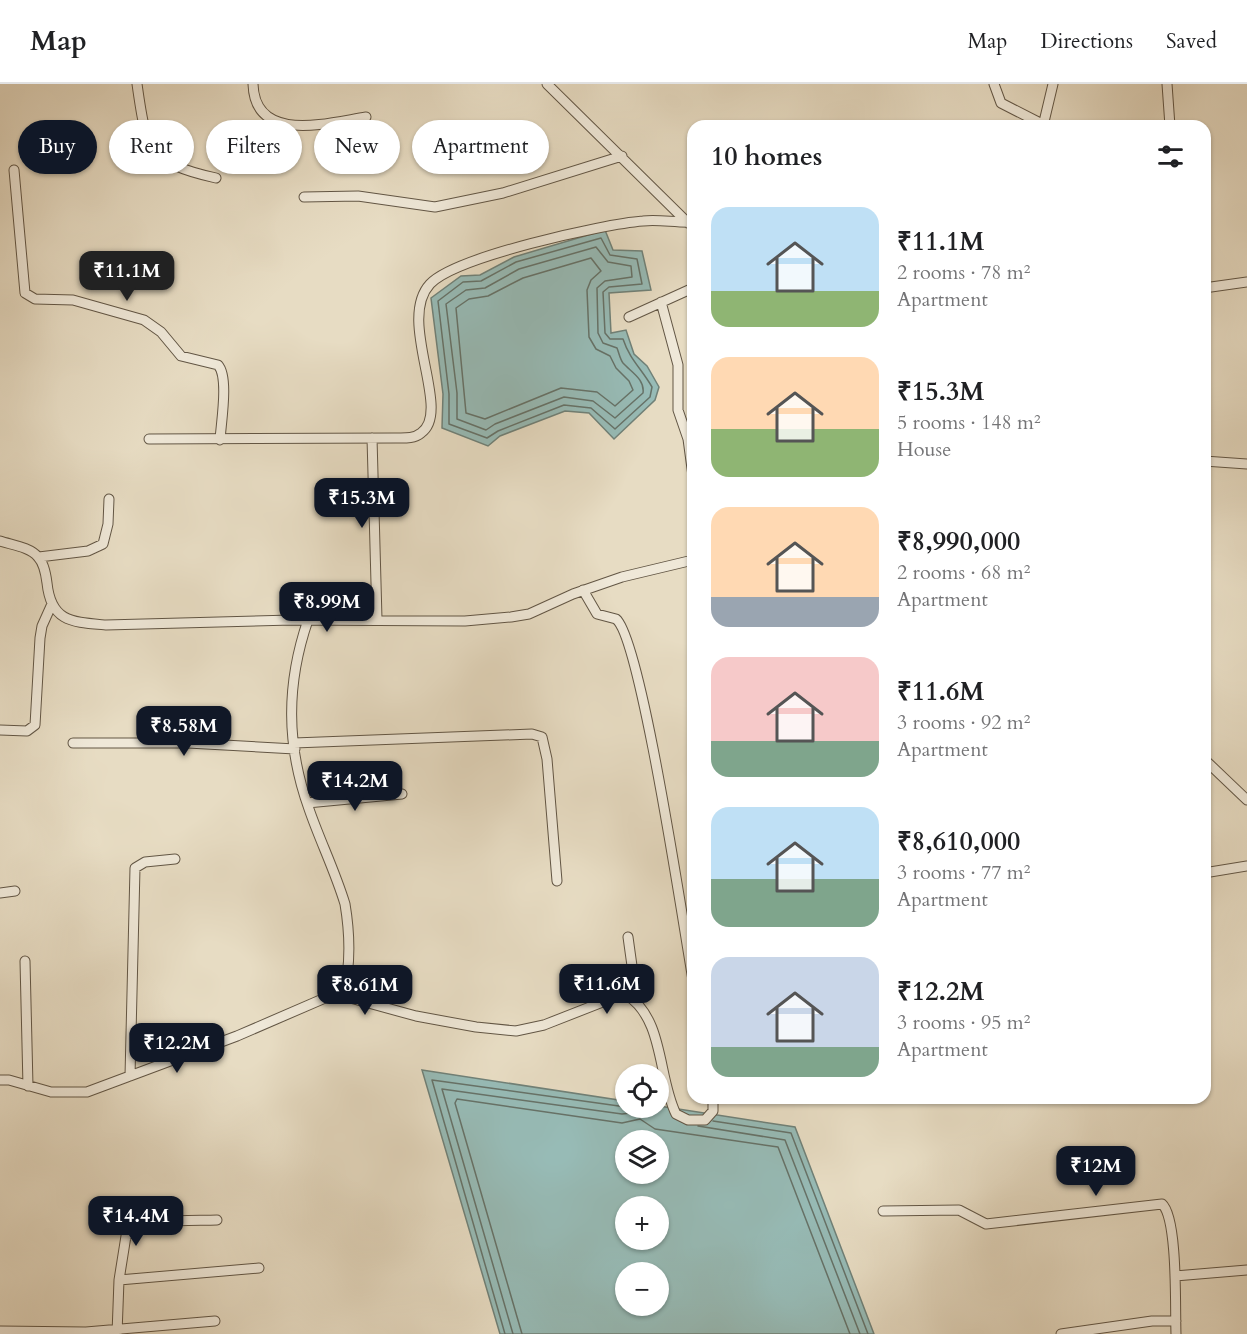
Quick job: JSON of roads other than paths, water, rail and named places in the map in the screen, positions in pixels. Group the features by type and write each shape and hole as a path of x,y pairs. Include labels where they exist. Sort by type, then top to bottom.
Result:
{"street":[{"path":"137,84 146,139 153,152 177,166 216,177"},
{"path":"253,84 256,104 263,116 275,122 313,125 366,117"},
{"path":"546,84 687,220"},
{"path":"994,84 1001,102 1034,120"},
{"path":"1044,120 1053,84"},
{"path":"1167,84 1170,120"},
{"path":"304,197 358,196 435,207 503,193 622,156"},
{"path":"14,171 26,293 35,299 73,300 144,320 161,332 181,357 218,365 222,369 223,380 220,440"},
{"path":"149,440 410,438 427,428 431,410 418,339 421,302 429,285 445,273 573,232 645,220 687,224"},
{"path":"1211,287 1247,282"},
{"path":"629,317 687,291"},
{"path":"661,302 678,365 678,410 687,435"},
{"path":"372,438 377,619"},
{"path":"1211,461 1247,464"},
{"path":"0,542 30,551 39,557 88,551 103,544 108,524 109,499"},
{"path":"39,557 51,606 66,619 106,625 377,619 465,621 511,617 529,614 583,590 622,577 687,561"},
{"path":"583,590 597,615 616,619 627,636 646,719 687,947"},
{"path":"0,730 27,730 36,725 40,638 42,626 51,606"},
{"path":"308,620 298,650 291,691 295,746 307,803 345,904 349,940 347,997"},
{"path":"73,743 295,746 537,735 544,741 547,759 557,881"},
{"path":"1211,766 1247,800"},
{"path":"307,803 402,794"},
{"path":"130,1077 135,868 146,862 175,859"},
{"path":"1211,872 1247,866"},
{"path":"0,893 15,891"},
{"path":"628,937 637,1002 652,1029 676,1114 688,1120 705,1120 713,1111 713,1104"},
{"path":"25,961 28,1086"},
{"path":"0,1080 9,1080 51,1092 87,1092 237,1036 309,1003 347,997 387,1009 476,1027 516,1031 560,1020 618,996 628,996 637,1002"},
{"path":"883,1211 958,1210 986,1224 1157,1203 1166,1208 1167,1213 1175,1276 1176,1334"},
{"path":"117,1332 119,1280 126,1236 134,1229 173,1222 217,1220"},
{"path":"119,1280 259,1268"},
{"path":"1175,1276 1247,1270"},
{"path":"0,1331 117,1332 215,1321"},
{"path":"1060,1334 1152,1321 1176,1321"}],"water":[{"path":"605,230 613,250 642,251 651,290 609,293 611,333 626,330 634,354 647,366 659,387 655,400 614,439 589,413 565,411 500,436 488,446 442,428 443,394 431,298 461,276 480,275 514,257"},
{"path":"422,1070 615,1099 615,1118 669,1118 669,1108 795,1127 874,1334 500,1334"}]}
